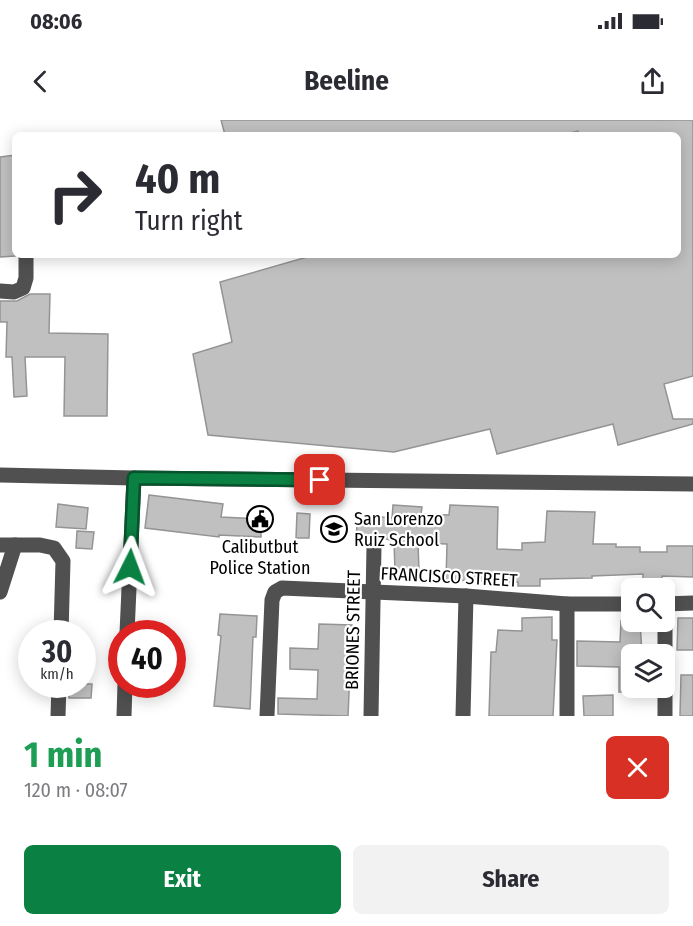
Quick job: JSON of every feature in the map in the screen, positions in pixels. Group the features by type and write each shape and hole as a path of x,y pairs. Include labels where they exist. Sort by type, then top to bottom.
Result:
{"street":[{"path":"0,291 14,292 23,288 26,278 26,258"},
{"path":"0,475 693,484"},
{"path":"128,620 134,478"},
{"path":"0,592 8,545 40,545 54,548 63,561 61,620"},
{"name":"BRIONES STREET","path":"371,716 374,546"},
{"name":"FRANCISCO STREET","path":"267,716 272,600 275,592 282,588 466,596 567,604 621,604"},
{"path":"464,716 466,596"},
{"path":"675,604 693,603"},
{"path":"567,604 567,716"},
{"path":"665,632 665,716"},
{"path":"58,716 59,698"},
{"path":"124,716 125,698"}],"building":[{"path":"221,120 693,120 693,376 664,384 673,419 693,419 693,424 618,445 613,424 497,454 490,429 394,452 208,435 193,354 232,342 220,282 304,258 681,258 681,132 224,132"},
{"path":"12,155 12,256 0,257 0,157"},
{"path":"30,294 50,294 49,333 108,334 107,416 64,416 65,357 25,357 27,396 14,397 12,357 6,357 7,322 0,322 0,301 17,301"},
{"path":"149,495 223,504 221,517 261,519 261,537 219,535 219,537 145,528"},
{"path":"58,504 88,508 86,529 56,527"},
{"path":"393,505 422,507 421,514 449,515 450,505 498,507 497,549 522,550 522,543 545,542 547,511 595,512 593,544 640,547 640,552 667,552 667,546 693,546 693,577 643,578 643,574 540,579 540,586 518,586 518,582 446,580 447,544 418,543 419,571 395,572 394,541 375,536 356,537 358,515 392,518"},
{"path":"297,513 310,514 309,538 296,538"},
{"path":"77,531 94,532 92,549 76,548"},
{"path":"220,614 257,616 256,637 253,637 250,709 214,706 221,636 218,635"},
{"path":"552,617 552,640 557,640 553,716 489,716 491,652 496,652 498,630 522,631 522,618"},
{"path":"678,618 693,618 693,650 677,650"},
{"path":"621,621 621,632 641,632 641,644 621,644 621,692 619,692 619,667 577,666 577,641 620,642"},
{"path":"319,624 352,625 348,716 278,714 278,698 317,699 318,670 290,669 290,648 318,649"},
{"path":"681,675 693,675 693,716 680,716"},
{"path":"613,695 613,716 584,716 583,696"}],"place":[{"name":"Calibutbut Police Station","path":"260,519"},
{"name":"San Lorenzo Ruiz School","path":"334,529"}],"route":[{"path":"130,567 134,478 320,480"}]}
